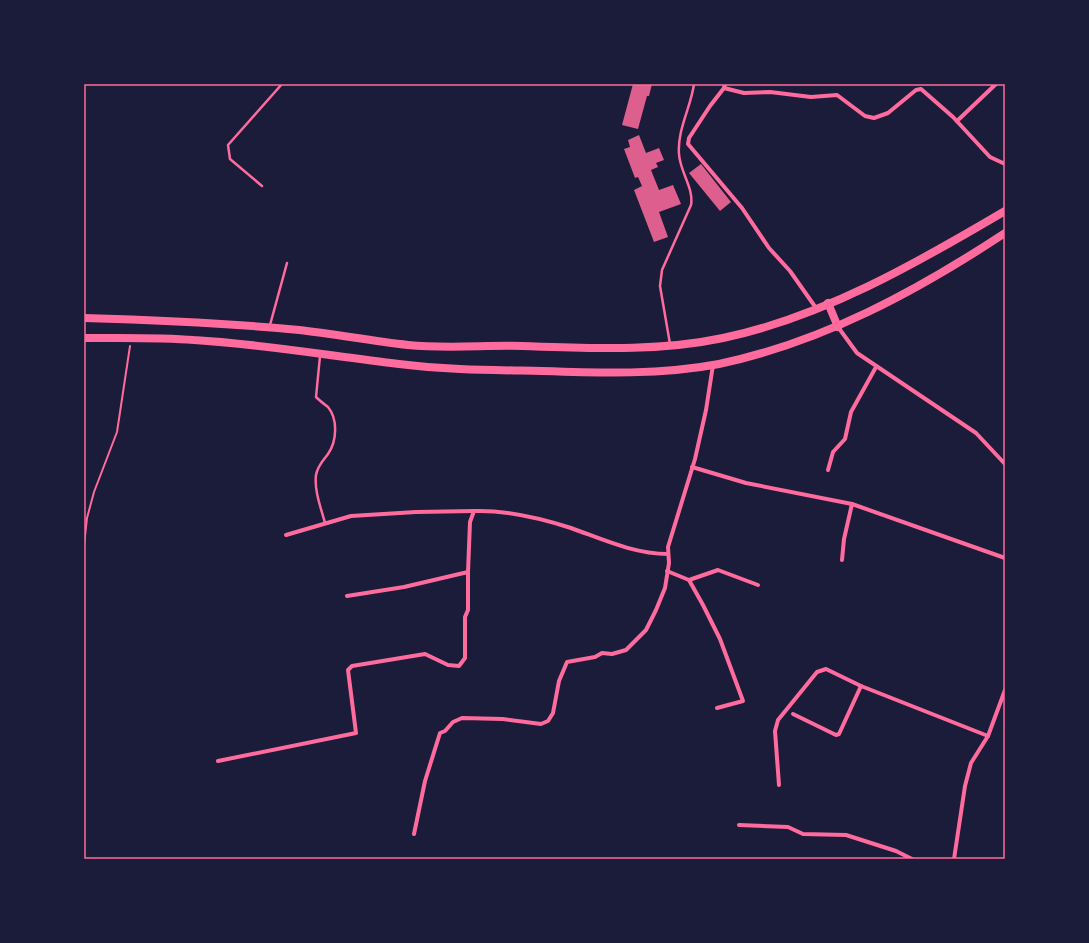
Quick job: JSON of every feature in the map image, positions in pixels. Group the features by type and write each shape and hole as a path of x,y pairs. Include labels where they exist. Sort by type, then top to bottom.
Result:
{"highway":[{"path":"84,318 191,321 269,328 410,345 521,346 591,349 650,348 722,338 791,318 828,303 917,260 1005,211"},
{"path":"84,338 194,340 320,354 401,365 622,374 713,364 781,348 838,327 908,292 966,259 1005,233"},
{"path":"828,303 838,327"}],"street":[{"path":"957,121 996,84"},
{"path":"816,308 790,272 769,248 742,208 688,144 689,138 702,117 725,86 744,94 770,92 811,97 837,95 865,116 874,118 888,113 916,90 921,89 957,121 990,157 1005,164"},
{"path":"838,327 857,353 976,433 1005,464"},
{"path":"414,834 425,781 440,733 445,731 453,722 462,718 503,719 541,724 548,721 553,713 560,681 567,662 595,657 602,653 612,654 626,650 637,641 646,630 665,588 668,571 668,547 692,467 709,395 713,364"},
{"path":"828,470 833,452 845,439 851,412 876,367"},
{"path":"692,467 746,483 852,504 1005,558"},
{"path":"842,560 844,539 852,504"},
{"path":"286,535 351,516 487,510 517,514 569,527 652,554 668,554"},
{"path":"218,761 356,733 348,670 352,666 425,654 448,665 459,666 464,658 465,617 468,610 470,522 474,511"},
{"path":"689,580 718,570 758,585"},
{"path":"668,571 689,580 703,604 720,639 743,701 717,708"},
{"path":"347,596 404,587 468,572"},
{"path":"779,785 775,731 778,720 817,672 826,669 861,686 988,736"},
{"path":"793,714 836,735 839,734 861,686"},
{"path":"954,859 965,786 971,763 988,736 1005,690"},
{"path":"739,825 788,827 803,834 846,836 896,852 912,859"}],"lane":[{"path":"262,186 230,159 228,145 282,84"},
{"path":"670,345 660,286 662,270 691,205 693,197 680,162 679,153 682,128 694,84"},
{"path":"269,328 288,263"},
{"path":"320,354 316,397 327,407 334,417 335,428 334,442 329,453 320,463 316,475 318,498 325,523"}],"path":[{"path":"84,545 87,518 92,498 117,432 131,339"}],"building":[{"path":"633,84 652,84 649,96 647,96 638,129 622,125"},
{"path":"639,135 646,153 659,148 664,160 656,163 658,167 651,170 659,190 673,185 681,204 659,212 668,237 654,242 634,190 642,186 638,177 635,178 624,149 630,147 628,140"},
{"path":"701,164 731,202 720,211 689,173"}]}
